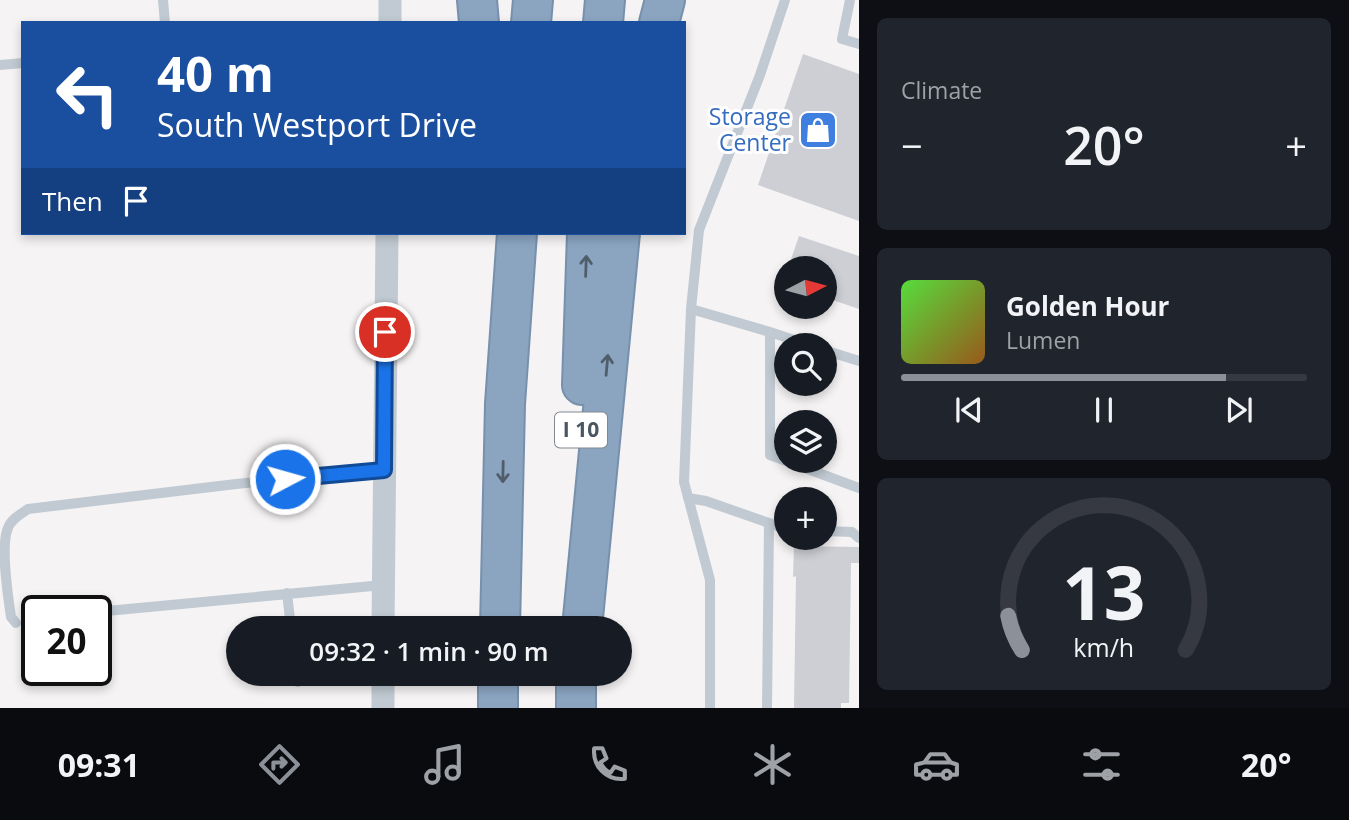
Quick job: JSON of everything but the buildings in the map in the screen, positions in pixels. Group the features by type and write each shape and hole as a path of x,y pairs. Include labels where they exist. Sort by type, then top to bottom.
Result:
{"highway":[{"path":"477,0 479,21"},
{"path":"531,21 533,0"},
{"path":"603,21 605,0"},
{"path":"660,21 665,0"},
{"path":"497,235 505,404"},
{"path":"499,616 505,404 517,235"},
{"name":"I 10","path":"580,616 587,235"},
{"path":"581,616 620,235"},
{"path":"498,686 498,708"}],"street":[{"path":"390,0 390,21"},
{"path":"383,616 387,235"},
{"path":"383,686 383,708"}],"lane":[{"path":"163,0 165,21"},
{"path":"710,708 710,580 684,482 691,309 699,230 760,75 785,0"},
{"path":"850,0 842,39 859,44"},
{"path":"0,65 21,63"},
{"path":"691,309 776,333"},
{"path":"770,331 770,455 859,488"},
{"path":"837,354 859,361"},
{"path":"16,623 10,617 6,548 8,528 15,518 28,509 236,484 384,470"},
{"path":"688,498 706,501 774,525"},
{"path":"767,708 769,524"},
{"path":"837,531 852,532 859,538"},
{"path":"112,610 383,585"},
{"path":"287,593 290,616"}],"place":[{"name":"Storage Center","path":"818,130"}],"route":[{"path":"285,479 384,470 385,332"}]}
